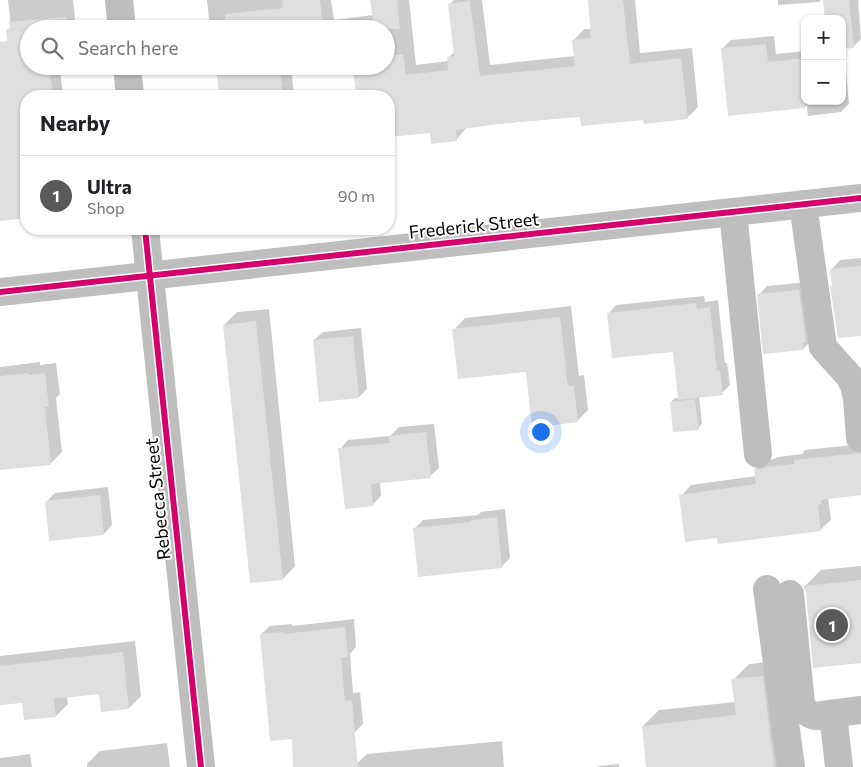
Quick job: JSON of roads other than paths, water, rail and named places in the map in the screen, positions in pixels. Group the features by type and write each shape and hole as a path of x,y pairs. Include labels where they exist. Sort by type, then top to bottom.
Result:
{"street":[{"path":"119,0 121,20"},
{"path":"128,75 129,90"},
{"name":"Frederick Street","path":"0,292 861,198"},
{"path":"798,205 811,361"},
{"path":"798,205 823,347 849,376 854,385 857,398 860,438"},
{"path":"733,212 758,454"},
{"name":"Rebecca Street","path":"146,235 201,767"},
{"path":"791,767 779,591 801,704 805,711 810,715 816,716 861,710"},
{"path":"833,714 839,767"}],"place":[{"name":"Ultra","path":"832,625"}]}
